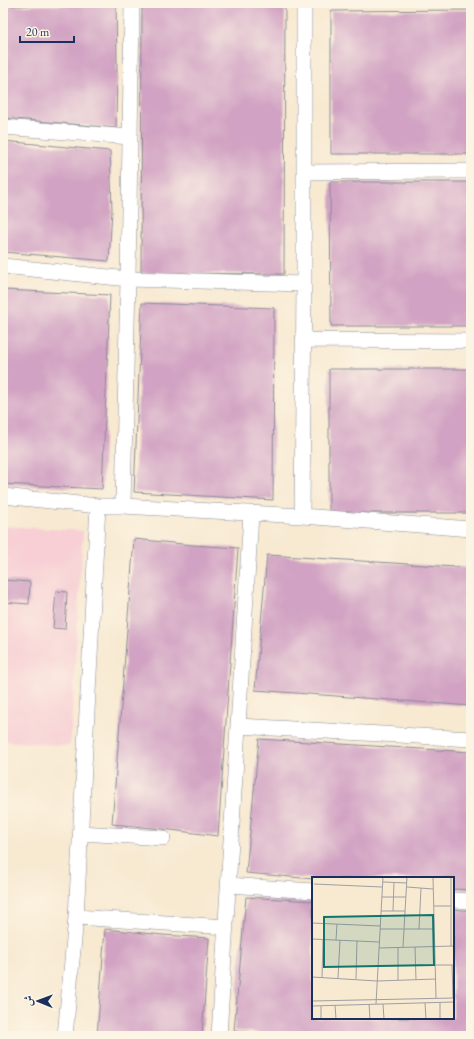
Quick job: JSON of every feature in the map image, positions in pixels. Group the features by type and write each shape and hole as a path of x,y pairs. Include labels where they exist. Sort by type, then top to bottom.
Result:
{"street":[{"path":"123,506 132,3"},
{"path":"302,516 304,3"},
{"path":"3,127 130,137"},
{"path":"304,172 471,171"},
{"path":"3,266 128,279 304,284"},
{"path":"303,340 471,341"},
{"path":"3,496 98,506 123,506 302,516 471,529"},
{"path":"65,1036 76,917 98,506"},
{"path":"219,1036 252,514"},
{"path":"238,726 471,739"},
{"path":"81,832 163,838"},
{"path":"228,885 312,891"},
{"path":"454,900 471,901"},
{"path":"76,917 226,927"}],"shaded area":[{"path":"3,526 83,531 70,746 3,741"}],"building":[{"path":"142,3 285,3 284,274 141,273"},
{"path":"116,4 116,128 3,118 3,6"},
{"path":"471,10 471,154 331,154 331,11"},
{"path":"3,141 110,151 112,210 109,261 3,252"},
{"path":"330,182 471,182 471,326 331,326"},
{"path":"3,290 110,295 102,489 3,484"},
{"path":"142,303 274,308 273,500 134,492"},
{"path":"329,369 471,369 471,513 329,513"},
{"path":"134,539 238,548 218,836 112,824"},
{"path":"267,555 471,568 471,706 255,690"},
{"path":"3,580 30,582 29,604 3,602"},
{"path":"56,591 67,592 65,629 53,628"},
{"path":"259,739 471,752 471,890 454,889 454,877 312,877 312,879 246,873"},
{"path":"246,897 312,901 312,1019 454,1019 454,909 471,911 471,1036 298,1036 234,1031"},
{"path":"105,929 209,938 202,1036 97,1036"}]}
